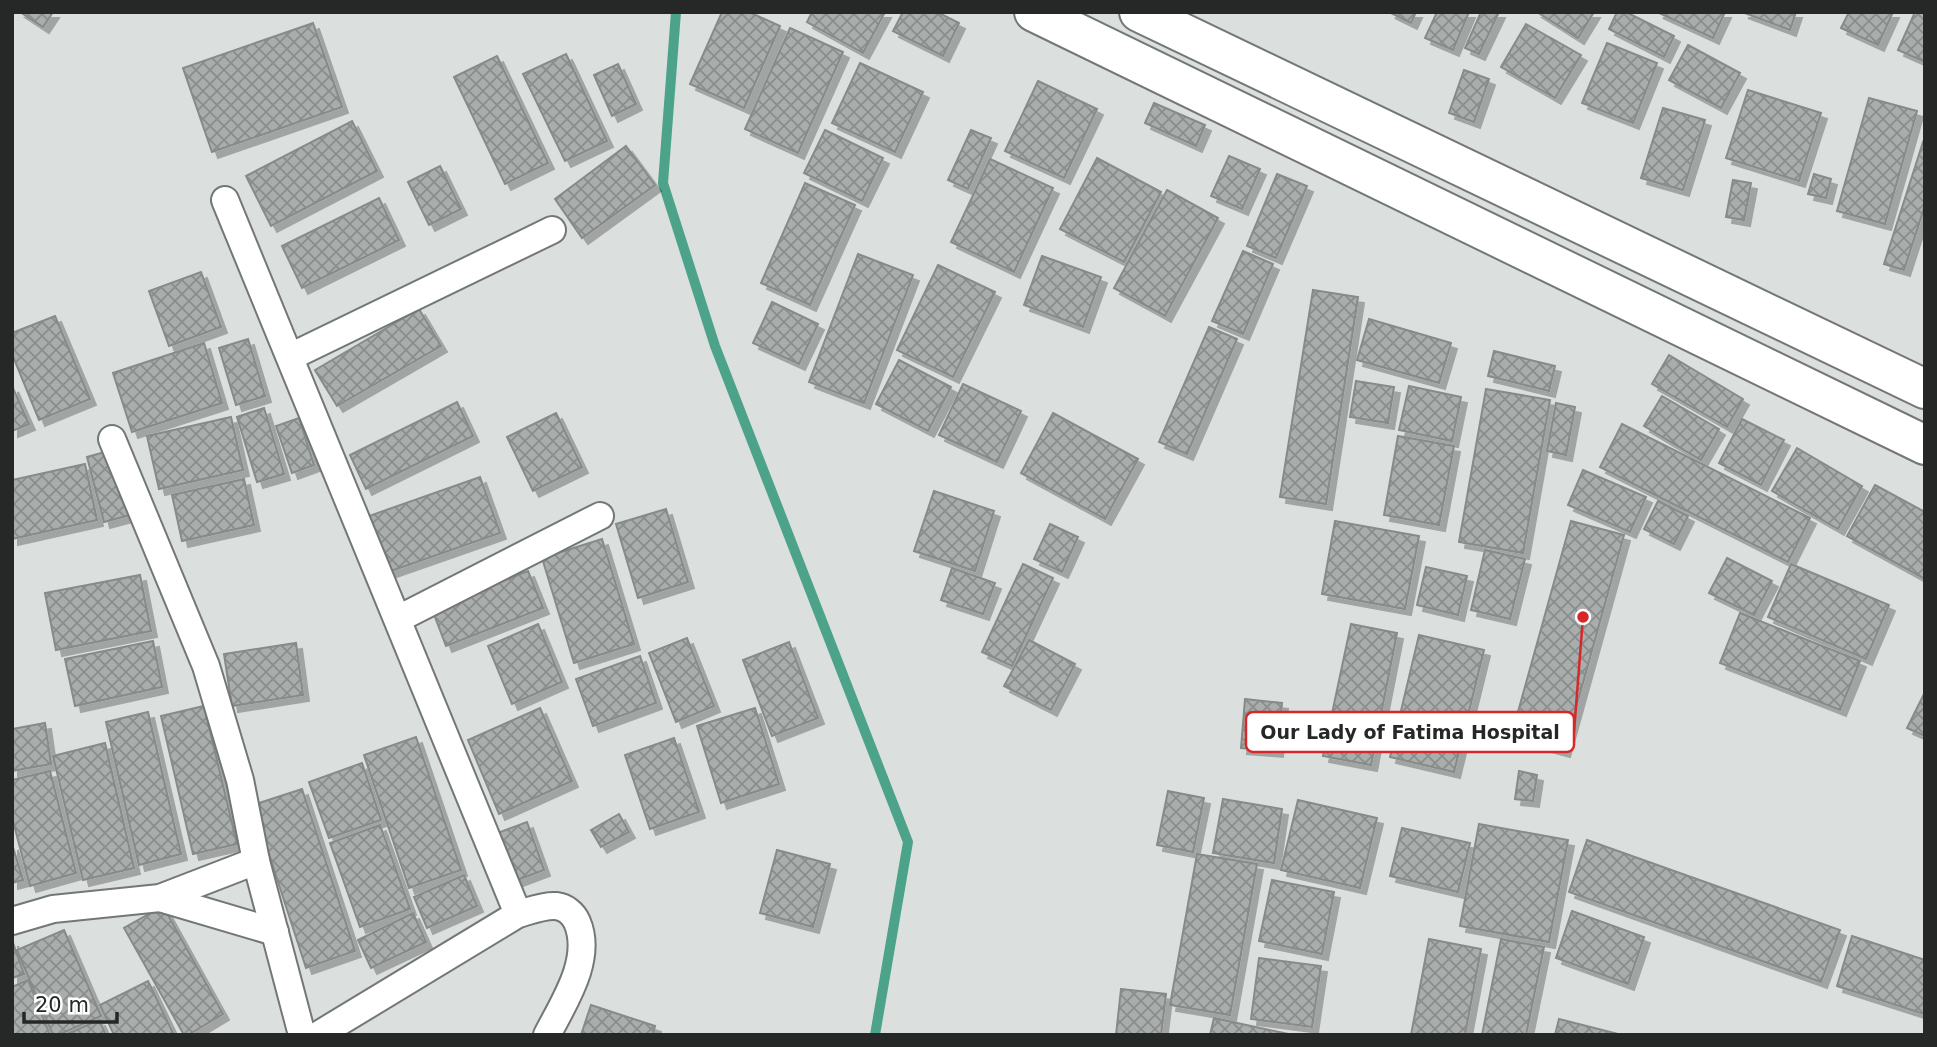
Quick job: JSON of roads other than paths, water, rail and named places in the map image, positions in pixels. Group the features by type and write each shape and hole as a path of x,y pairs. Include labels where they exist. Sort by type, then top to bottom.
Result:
{"main road":[{"path":"1034,12 1925,445"},
{"path":"1139,12 1925,389"}],"street":[{"path":"225,200 518,914"},
{"path":"290,357 551,230"},
{"path":"112,439 206,666 240,780 256,861 302,1035"},
{"path":"398,619 600,516"},
{"path":"12,921 53,909 160,898 256,861"},
{"path":"160,898 275,932"},
{"path":"318,1035 518,914 546,906 559,906 573,914 583,944 577,974 547,1035"}],"waterway":[{"path":"676,12 663,183 715,346 908,842 875,1035"}],"place":[{"name":"Our Lady of Fatima Hospital","path":"1583,617"}]}
